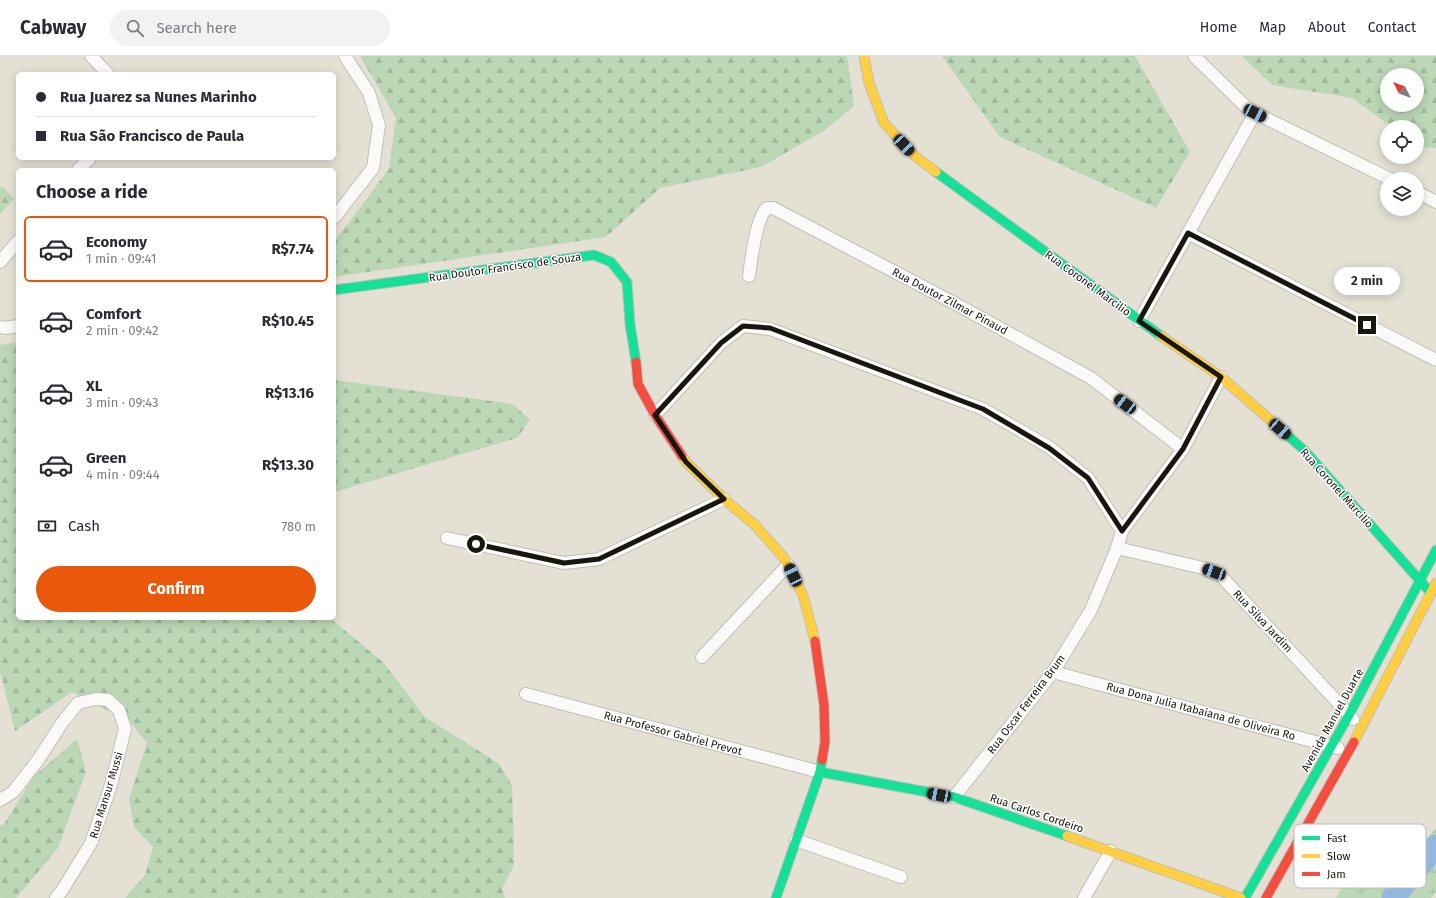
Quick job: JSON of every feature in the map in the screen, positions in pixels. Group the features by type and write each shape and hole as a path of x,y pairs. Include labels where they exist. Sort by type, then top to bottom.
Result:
{"street":[{"path":"91,56 106,72"},
{"path":"336,215 372,168 379,125 369,93 346,56"},
{"name":"Rua Coronel Marcilio","path":"864,56 869,83 884,123 915,156 1139,321 1221,377 1304,450 1420,582 1434,592"},
{"path":"1194,56 1245,106 1255,113 1380,174"},
{"path":"1139,321 1255,113"},
{"path":"80,168 88,160"},
{"path":"1424,196 1436,202"},
{"name":"Rua Doutor Zilmar Pinaud","path":"749,276 759,225 764,211 767,208 773,208 954,303 1091,378 1183,449"},
{"path":"1188,233 1436,360"},
{"path":"0,262 16,244"},
{"name":"Rua Doutor Francisco de Souza","path":"336,290 594,255 611,262 627,282 630,324 636,359 638,384 655,415 686,462 724,499 755,525 784,558 803,595 817,647 824,705 825,742 820,772 776,898"},
{"path":"2,328 16,326"},
{"path":"655,415 721,343 743,326 770,328 983,409 1049,448 1088,478 1122,531"},
{"name":"Rua Oscar Ferreira Brum","path":"954,797 1053,672 1091,610 1117,548 1122,531 1183,449 1221,377"},
{"path":"447,538 564,563 599,559 724,499"},
{"name":"Rua Silva Jardim","path":"1117,548 1203,568 1221,576 1361,728"},
{"name":"Avenida Manuel Duarte","path":"1245,898 1332,746 1436,550"},
{"path":"702,657 788,565"},
{"path":"1308,824 1349,751 1434,592"},
{"name":"Rua Dona Julia Itabaiana de Oliveira Ro","path":"1053,672 1349,751"},
{"name":"Rua Professor Gabriel Prevot","path":"526,694 820,772"},
{"name":"Rua Mansur Mussi","path":"0,800 13,792 38,760 62,723 78,703 96,699 108,700 119,710 125,729 111,785 91,843 56,898"},
{"name":"Rua Carlos Cordeiro","path":"820,772 954,797 1241,898"},
{"path":"796,840 901,877"},
{"path":"1266,898 1294,848"},
{"path":"1084,898 1111,851"}],"green space":[{"path":"360,56 847,56 854,106 825,130 761,167 660,188 606,237 336,277 336,239 389,169 396,118"},
{"path":"942,56 1135,56 1190,152 1156,208 1000,137"},
{"path":"1242,56 1436,56 1436,148 1424,147 1424,120 1382,120 1352,98 1272,85"},
{"path":"0,187 4,188 14,199 0,214"},
{"path":"16,342 16,620 332,620 384,663 425,717 498,763 512,785 514,865 502,889 505,898 125,898 145,875 153,847 134,827 129,799 147,743 131,723 72,692 15,731 0,671 0,345"},
{"path":"336,380 513,404 530,420 517,438 336,491"},
{"path":"77,739 86,772 58,848 16,898 0,898 0,826 4,824 34,776"},
{"path":"1436,828 1436,892 1431,898 1336,898 1342,888 1426,888 1426,839"}],"waterway":[{"path":"1426,858 1436,846"},
{"path":"1393,898 1401,888"}],"traffic: fast":[{"path":"936,172 1161,336"},
{"path":"336,290 594,255 611,262 627,282 630,324 636,362"},
{"path":"1277,426 1304,450 1431,593"},
{"path":"1245,898 1349,715 1436,550"},
{"path":"776,898 820,772 822,760"},
{"path":"820,772 954,797 1067,836"}],"traffic: slow":[{"path":"864,56 869,83 884,123 915,156 936,172"},
{"path":"1161,336 1221,377 1277,426"},
{"path":"682,456 686,462 724,499 755,525 784,558 803,595 815,641"},
{"path":"1354,742 1436,583"},
{"path":"1067,836 1241,898"}],"traffic: jam":[{"path":"636,362 638,384 655,415 682,456"},
{"path":"815,641 824,705 825,742 822,760"},
{"path":"1308,824 1354,742"},
{"path":"1266,898 1294,848"}],"route":[{"path":"476,544 564,563 599,559 724,499 686,462 655,415 721,343 743,326 770,328 983,409 1049,448 1088,478 1122,531 1183,449 1221,377 1139,321 1188,233 1367,325"}]}
